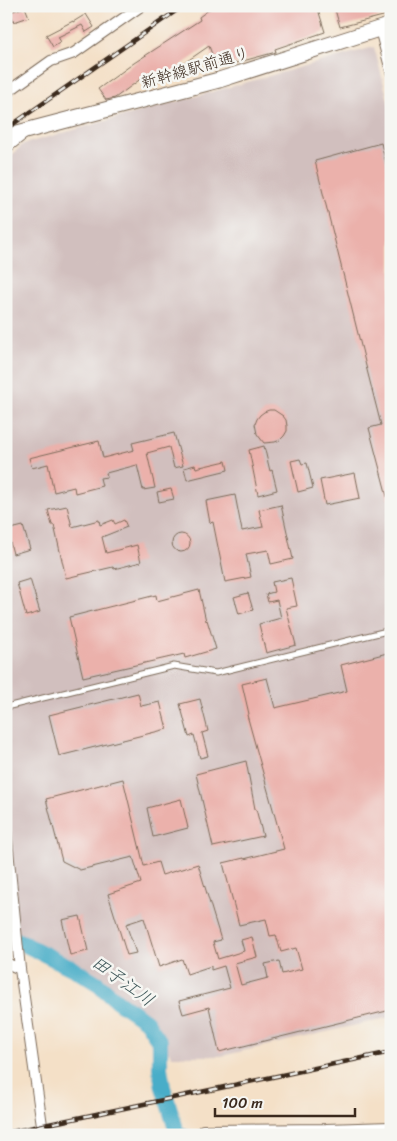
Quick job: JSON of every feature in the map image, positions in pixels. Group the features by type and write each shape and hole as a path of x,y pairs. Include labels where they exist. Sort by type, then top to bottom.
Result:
{"street":[{"path":"6,93 51,61 74,53 141,6"},
{"path":"385,27 391,71"},
{"name":"新幹線駅前通り","path":"6,136 218,80 385,27"},
{"path":"6,148 28,131"},
{"path":"6,830 20,969 44,1135"},
{"path":"6,963 20,969"},
{"path":"203,1130 391,1127"}],"lane":[{"path":"6,707 174,666 216,673 391,630"}],"shaded area":[{"path":"374,47 391,111 391,1017 221,1056 172,1056 137,1016 78,969 6,941 6,161 23,144"}],"building":[{"path":"214,6 317,6 325,32 275,49 276,52 217,68 209,46 157,82 150,72 115,98 106,100 98,89 200,20 199,17"},
{"path":"334,6 384,6 387,15 340,27"},
{"path":"25,7 29,17 14,22 10,12"},
{"path":"86,14 94,27 86,32 82,25 58,37 61,42 53,47 46,35"},
{"path":"381,143 391,182 391,500 388,500 369,428 381,425 315,161"},
{"path":"269,410 274,410 283,416 286,420 287,431 280,440 264,443 257,434 255,424 260,415"},
{"path":"174,433 183,466 174,468 169,447 147,453 155,488 143,490 137,465 106,473 107,477 100,478 102,486 75,493 74,487 54,492 48,464 32,468 29,458 99,441 103,458 134,450 132,443"},
{"path":"264,446 277,490 258,495 249,450"},
{"path":"300,459 302,464 307,463 313,488 298,492 291,461"},
{"path":"226,461 228,470 187,480 184,468 195,465 196,468"},
{"path":"355,473 360,498 325,505 320,480"},
{"path":"171,489 174,499 159,502 157,492"},
{"path":"235,495 242,531 263,527 259,510 281,505 293,559 271,564 268,550 246,554 251,577 225,582 213,522 210,523 206,501"},
{"path":"67,506 72,527 99,520 100,525 113,520 115,524 124,520 127,527 102,537 106,553 137,545 141,562 66,578 54,525 52,525 48,510"},
{"path":"23,526 30,549 13,554 7,530"},
{"path":"181,534 187,537 190,543 187,549 181,552 175,549 172,543 175,537"},
{"path":"291,578 297,606 286,608 296,645 266,653 259,624 281,618 277,600 268,602 266,594 274,592 272,582"},
{"path":"30,579 40,612 26,616 17,583"},
{"path":"199,590 206,621 216,649 185,658 184,654 83,677 69,617 156,595 157,601"},
{"path":"248,593 253,610 239,614 234,597"},
{"path":"391,652 391,1010 219,1052 209,1007 183,1014 179,1001 230,988 224,966 211,970 211,966 187,974 182,959 159,967 144,918 126,924 136,953 127,955 108,894 141,883 133,857 80,870 62,861 46,799 123,779 144,866 158,862 162,875 198,864 221,940 213,942 218,959 244,951 241,940 252,937 257,957 235,963 241,985 268,978 265,964 279,961 282,974 302,969 296,948 281,952 276,935 270,936 266,919 239,925 223,863 284,849 247,715 249,714 242,684 267,678 275,708 347,691 341,665"},
{"path":"138,693 141,706 160,702 167,729 59,756 49,715"},
{"path":"200,699 208,731 202,733 208,756 200,758 194,735 189,737 180,704"},
{"path":"246,761 255,809 263,836 213,847 196,774"},
{"path":"181,799 188,828 153,837 147,808"},
{"path":"80,916 88,951 70,955 62,920"}],"waterway":[{"name":"田子江川","path":"6,935 74,969 97,983 117,1001 146,1021 160,1042 160,1068 163,1087 175,1126"},
{"path":"175,1126 197,1135"},
{"path":"175,1126 177,1135"},
{"path":"242,1135 342,1133"}],"railway":[{"path":"6,129 183,6"},
{"path":"6,1133 391,1052"}]}
